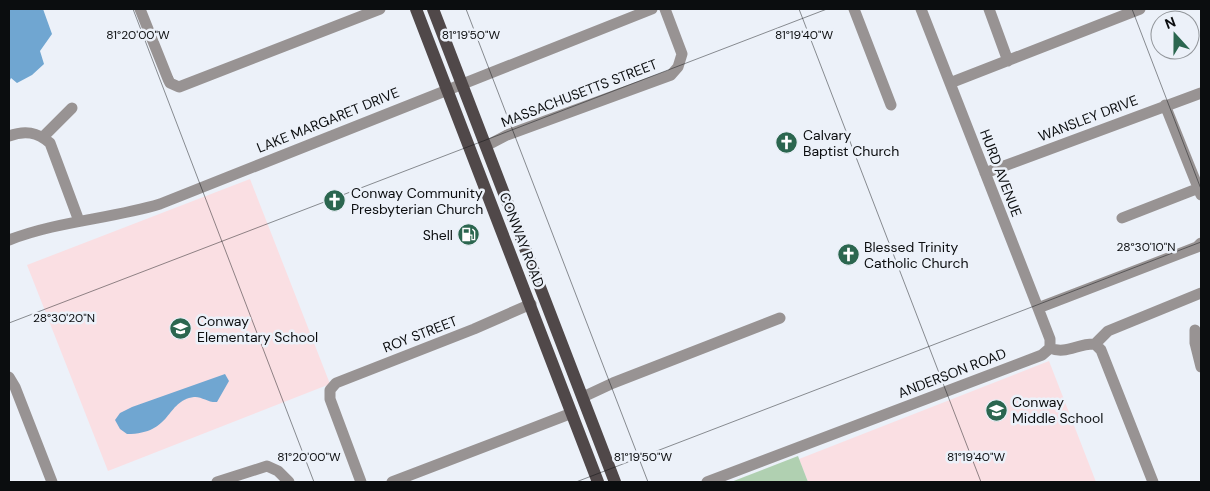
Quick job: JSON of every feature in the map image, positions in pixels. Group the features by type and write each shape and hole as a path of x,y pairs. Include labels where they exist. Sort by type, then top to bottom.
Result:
{"main road":[{"name":"CONWAY ROAD","path":"416,9 598,482"},
{"name":"CONWAY ROAD","path":"433,9 615,482"},
{"path":"556,370 583,397"}],"street":[{"path":"140,9 168,79 174,86 184,86 380,9"},
{"name":"LAKE MARGARET DRIVE","path":"9,240 48,227 127,213 160,204 652,9"},
{"name":"MASSACHUSETTS STREET","path":"486,146 507,135 671,75 678,67 682,54 665,9"},
{"path":"854,9 891,106"},
{"name":"HURD AVENUE","path":"921,9 1050,339 1050,348"},
{"path":"989,9 1008,60"},
{"path":"950,82 1140,9"},
{"name":"WANSLEY DRIVE","path":"985,173 1164,105 1201,93"},
{"path":"1122,218 1200,192 1164,105"},
{"path":"43,137 72,108"},
{"path":"9,136 19,132 30,132 43,137 54,150 79,221"},
{"path":"1038,308 1198,247 1201,243"},
{"name":"ANDERSON ROAD","path":"707,482 1030,359 1050,348 1058,352 1087,344 1095,344 1108,331 1201,293"},
{"name":"ROY STREET","path":"360,482 330,399 330,390 336,383 474,329 531,304"},
{"path":"583,397 613,383 780,318"},
{"path":"1195,330 1194,343 1201,367"},
{"path":"1095,344 1101,350 1153,482"},
{"path":"9,378 15,387 52,482"},
{"path":"392,482 572,413"},
{"path":"217,482 267,466 278,471 289,482"}],"shaded area":[{"name":"Conway Elementary School","path":"250,179 330,384 108,471 27,265"},
{"name":"Conway Middle School","path":"1049,361 1096,482 808,482 799,459"}],"green space":[{"path":"798,456 808,482 731,482"}],"water":[{"path":"9,9 43,9 52,34 40,51 44,64 32,75 17,83 11,78 9,82"},
{"path":"225,374 229,381 217,402 197,397 185,400 178,404 153,429 142,433 127,434 120,429 115,420 120,413 132,407"}],"place":[{"name":"Calvary Baptist Church","path":"787,143"},
{"name":"Conway Community Presbyterian Church","path":"335,201"},
{"name":"Shell","path":"469,235"},
{"name":"Blessed Trinity Catholic Church","path":"848,255"},
{"name":"Conway Elementary School","path":"181,329"},
{"name":"Conway Middle School","path":"996,410"}]}
